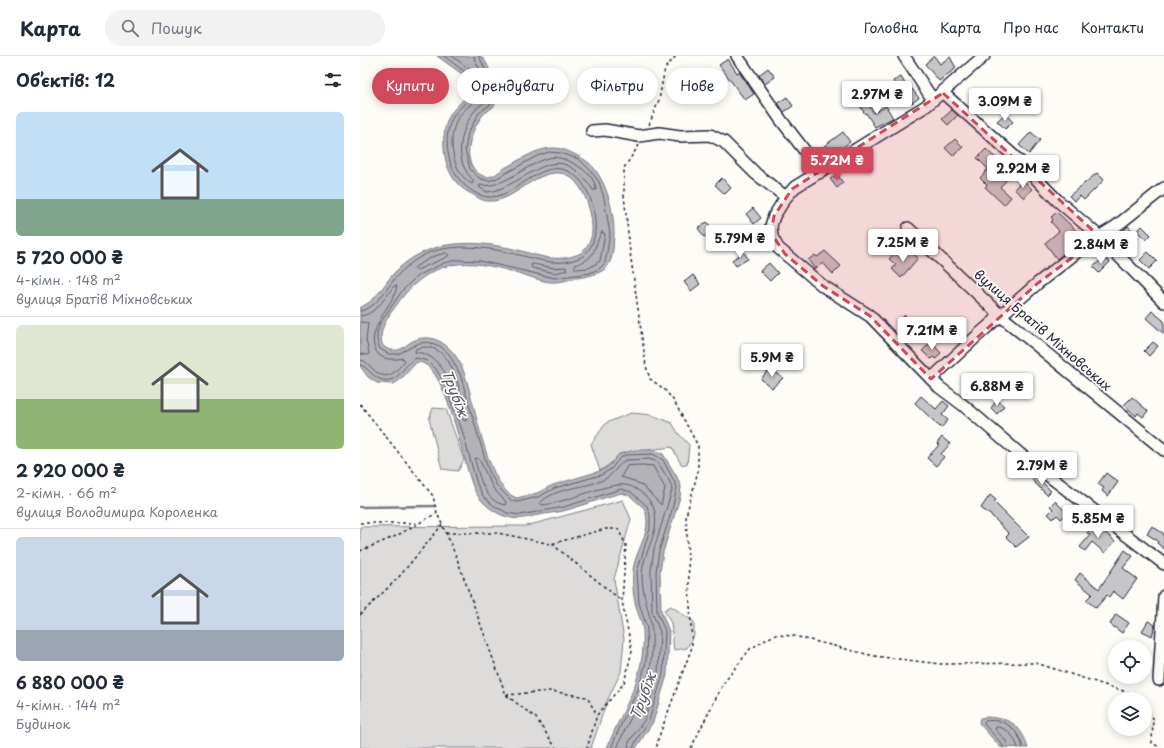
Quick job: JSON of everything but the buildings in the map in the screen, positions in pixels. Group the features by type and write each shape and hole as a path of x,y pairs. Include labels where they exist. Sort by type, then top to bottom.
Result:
{"street":[{"path":"737,56 781,120 811,159 819,173"},
{"path":"904,56 934,100"},
{"path":"984,56 934,100 795,187 786,197 774,216 771,226 772,238 778,248 823,286 870,316 931,379 1020,454 1164,564"},
{"path":"943,93 1014,156 1053,196 1100,237 1164,302"},
{"path":"592,131 605,130 622,134 645,136 659,133 680,136 710,134 724,142 756,174 786,197"},
{"path":"931,379 1038,283 1086,245 1115,227 1164,188"},
{"name":"вулиця Братів Міхновських","path":"908,228 1001,316 1164,450"},
{"path":"1159,680 1164,596"}],"path":[{"path":"656,748 692,647 686,516 698,471 698,446 674,401 664,389 650,379 646,366 630,252 624,195 624,168 645,136 659,100 665,68 676,56"},
{"path":"360,404 434,496 437,512 456,556 506,695 536,718 556,748"},
{"path":"360,551 396,536 437,512"},
{"path":"360,524 418,523"},
{"path":"360,615 398,578 442,525"},
{"path":"551,544 605,528 618,529 626,545 622,601 632,651 624,683 597,715 587,748"},
{"path":"446,533 498,533 551,544 622,601"},
{"path":"691,748 723,684 750,649 774,635 794,636 874,656 940,664 1036,663 1127,692"},
{"path":"506,695 550,691 586,697 597,715"},
{"path":"1152,717 1152,743 1161,748"}],"highlighted area":[{"path":"943,93 1100,237 1038,283 931,379 870,316 823,286 785,254 771,233 774,216 792,189"}],"shaded area":[{"path":"433,408 446,409 464,460 458,471 442,469 429,419"},
{"path":"631,413 652,415 672,423 678,433 689,445 687,465 681,464 672,447 649,450 611,463 600,471 591,444 606,423"},
{"path":"623,500 631,519 614,579 624,639 621,672 607,701 591,748 360,748 360,527 526,526"},
{"path":"671,606 694,622 694,635 687,648 674,650 671,623 664,610"}],"water":[{"path":"437,56 481,56 488,68 457,68 457,70"},
{"name":"Трубіж","path":"460,104 495,104 482,116 478,122 469,144 469,159 472,166 480,175 488,177 492,176 540,150 556,148 570,152 591,165 606,189 613,216 614,233 611,260 608,266 597,274 558,282 542,281 506,270 481,265 458,264 431,272 410,289 391,312 383,328 381,338 382,344 388,349 398,350 420,338 428,338 441,342 452,351 460,363 465,377 488,459 496,477 506,491 517,498 537,493 553,485 600,471 609,466 619,454 635,450 654,450 663,454 681,486 680,497 663,552 660,572 661,611 669,631 667,675 653,722 636,748 607,748 632,691 641,663 643,630 633,593 633,570 646,531 647,516 644,508 629,495 621,493 563,511 523,518 501,515 483,502 476,493 446,397 437,379 428,366 417,362 400,380 393,384 377,383 368,377 360,366 360,308 372,300 394,273 411,259 426,251 441,246 473,243 506,247 544,257 566,258 581,253 591,238 592,220 586,199 575,181 568,176 560,173 550,174 541,177 506,197 488,201 466,191 459,185 451,174 444,148 444,132 448,118"},
{"path":"987,717 1003,719 1014,724 1022,733 1028,748 1000,747 979,723 980,718"}],"waterway":[{"path":"360,507 434,506"}]}
